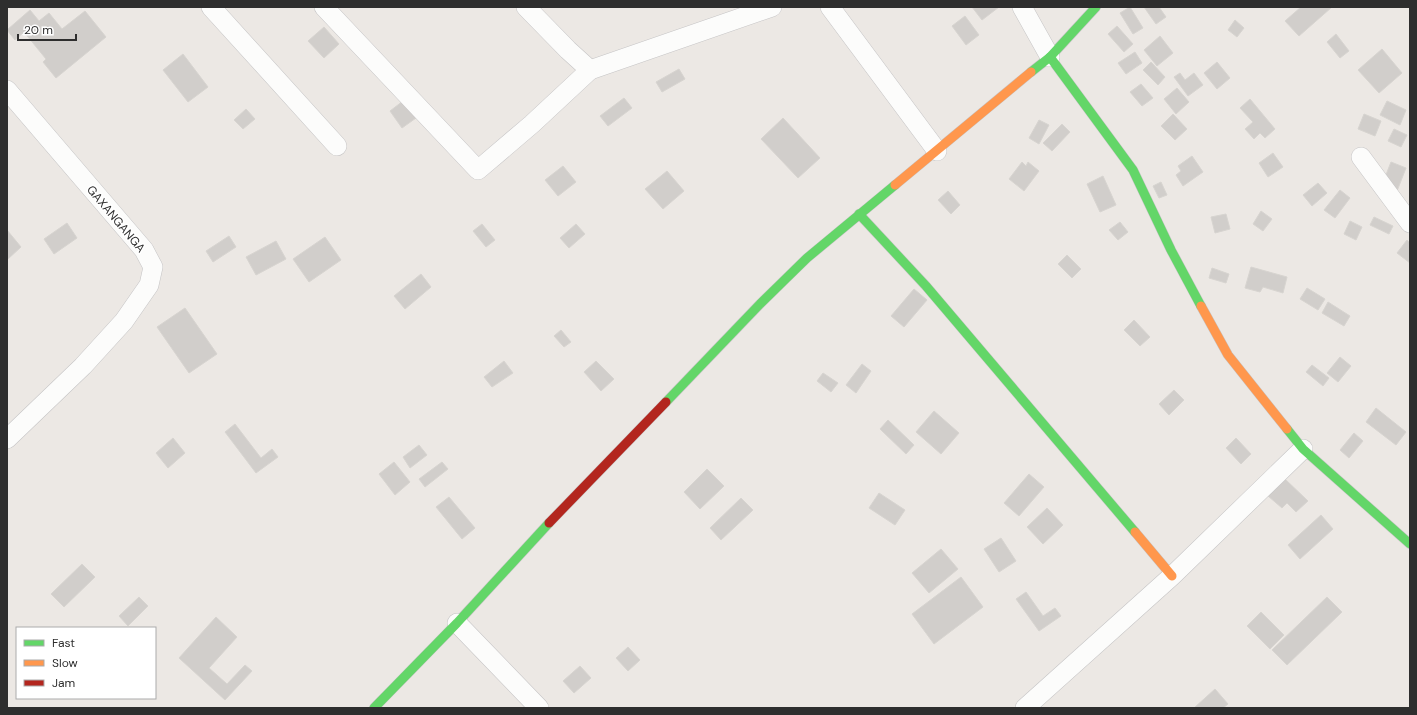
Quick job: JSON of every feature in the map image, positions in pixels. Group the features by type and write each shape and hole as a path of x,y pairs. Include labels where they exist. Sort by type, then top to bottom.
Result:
{"street":[{"path":"210,7 337,146"},
{"path":"324,7 478,170 532,124 590,70 772,7"},
{"path":"526,7 590,70"},
{"path":"830,7 937,151"},
{"path":"1022,7 1050,57 1133,170 1171,250 1228,355 1303,449 1410,544"},
{"path":"374,708 550,522 806,258 1050,57 1096,7"},
{"name":"GAXANGANGA","path":"7,90 144,250 153,267 148,285 124,321 83,366 7,438"},
{"path":"1360,157 1410,223"},
{"path":"859,214 926,286 1172,576"},
{"path":"1025,708 1172,576 1303,449"},
{"path":"456,623 539,708"}],"building":[{"path":"972,7 999,7 982,20"},
{"path":"1130,7 1143,28 1133,34 1120,13"},
{"path":"1144,7 1159,7 1166,17 1156,24"},
{"path":"1301,7 1332,7 1299,36 1285,21"},
{"path":"30,10 39,21 49,13 62,29 85,11 106,37 56,78 43,62 46,59 24,32 15,40 7,30"},
{"path":"965,16 979,35 966,45 952,26"},
{"path":"1235,20 1244,28 1237,37 1228,30"},
{"path":"1117,26 1133,44 1124,52 1108,34"},
{"path":"324,27 339,44 324,58 308,41"},
{"path":"1336,34 1349,51 1340,58 1327,42"},
{"path":"1160,36 1173,53 1157,66 1144,50"},
{"path":"1382,49 1402,73 1379,93 1358,70"},
{"path":"1135,52 1142,63 1126,74 1118,63"},
{"path":"183,54 208,87 188,102 163,70"},
{"path":"1151,62 1165,77 1158,85 1143,70"},
{"path":"1217,62 1230,78 1217,89 1204,73"},
{"path":"679,69 685,79 662,92 656,82"},
{"path":"1180,73 1185,80 1194,73 1203,85 1188,96 1174,77"},
{"path":"1141,84 1153,98 1142,106 1130,92"},
{"path":"1177,88 1189,102 1176,114 1164,99"},
{"path":"624,98 632,108 608,126 600,116"},
{"path":"1250,99 1275,129 1265,138 1260,133 1254,139 1245,129 1253,122 1240,108"},
{"path":"403,101 416,118 402,128 390,111"},
{"path":"1387,101 1406,110 1400,125 1380,115"},
{"path":"246,109 255,119 243,129 234,120"},
{"path":"1173,114 1187,129 1175,140 1161,126"},
{"path":"1364,114 1381,121 1375,136 1358,129"},
{"path":"783,118 820,158 798,178 761,139"},
{"path":"1039,120 1049,125 1039,144 1029,138"},
{"path":"1062,124 1070,132 1052,151 1043,143"},
{"path":"1394,129 1407,135 1401,147 1388,141"},
{"path":"1273,153 1283,167 1268,177 1259,163"},
{"path":"1192,156 1203,172 1183,186 1176,175 1181,171 1178,166"},
{"path":"1022,162 1026,166 1028,162 1039,171 1024,191 1009,179"},
{"path":"1391,162 1406,168 1397,191 1382,185"},
{"path":"563,166 576,182 558,196 545,180"},
{"path":"667,171 684,191 663,209 645,189"},
{"path":"1103,176 1116,205 1100,212 1087,184"},
{"path":"1161,182 1167,195 1159,198 1153,186"},
{"path":"1318,183 1327,193 1312,206 1303,195"},
{"path":"1340,190 1350,198 1335,218 1324,210"},
{"path":"948,191 960,205 951,214 938,200"},
{"path":"1261,211 1272,219 1263,231 1253,224"},
{"path":"1226,214 1230,229 1215,233 1211,217"},
{"path":"1374,217 1393,226 1389,234 1370,225"},
{"path":"1350,221 1362,227 1356,240 1344,234"},
{"path":"1120,222 1128,232 1118,240 1109,230"},
{"path":"67,223 77,238 54,254 44,239"},
{"path":"482,224 495,240 486,247 473,231"},
{"path":"576,224 585,234 569,248 560,238"},
{"path":"7,230 21,247 8,259 7,258"},
{"path":"229,236 236,247 213,262 206,251"},
{"path":"325,237 341,260 309,282 293,259"},
{"path":"1407,240 1410,243 1410,263 1397,253"},
{"path":"276,241 286,259 256,275 246,257"},
{"path":"1067,255 1081,269 1072,278 1058,264"},
{"path":"1251,267 1287,277 1283,293 1263,287 1260,292 1245,288"},
{"path":"1212,268 1229,274 1226,283 1209,278"},
{"path":"421,274 431,287 405,309 394,296"},
{"path":"1307,288 1325,299 1318,310 1300,299"},
{"path":"914,289 927,300 904,327 891,316"},
{"path":"1328,302 1350,316 1344,326 1322,313"},
{"path":"185,308 217,354 189,373 157,327"},
{"path":"1134,320 1150,337 1140,346 1124,330"},
{"path":"561,330 571,342 564,347 554,336"},
{"path":"1340,357 1351,366 1338,382 1327,373"},
{"path":"504,361 513,373 492,387 484,377"},
{"path":"596,361 614,379 601,391 584,372"},
{"path":"862,364 871,371 856,393 846,385"},
{"path":"1312,365 1329,378 1323,386 1306,372"},
{"path":"823,373 838,383 831,392 817,381"},
{"path":"1174,390 1184,400 1169,415 1159,404"},
{"path":"1376,408 1406,432 1396,445 1366,422"},
{"path":"934,411 959,433 941,454 916,432"},
{"path":"888,420 914,445 906,454 880,429"},
{"path":"235,424 261,458 272,449 278,457 256,473 225,432"},
{"path":"1354,433 1363,441 1349,458 1340,450"},
{"path":"173,438 185,453 168,468 156,453"},
{"path":"1236,438 1251,454 1241,464 1226,448"},
{"path":"419,445 427,455 410,468 403,457"},
{"path":"394,462 410,482 395,495 379,474"},
{"path":"442,462 448,469 425,487 419,479"},
{"path":"707,469 724,486 700,509 684,492"},
{"path":"1029,474 1044,487 1019,516 1004,503"},
{"path":"1285,479 1308,501 1296,512 1287,503 1282,508 1268,496"},
{"path":"879,493 905,510 895,525 869,508"},
{"path":"449,497 475,528 462,539 436,507"},
{"path":"741,498 753,510 721,540 710,528"},
{"path":"1047,508 1063,525 1043,544 1027,527"},
{"path":"1321,515 1333,529 1300,559 1288,545"},
{"path":"1001,538 1016,561 999,572 984,549"},
{"path":"941,549 958,569 929,593 912,573"},
{"path":"82,564 95,577 64,607 51,594"},
{"path":"961,577 983,607 934,644 912,614"},
{"path":"1026,592 1043,616 1055,608 1061,616 1039,631 1016,599"},
{"path":"139,597 148,606 128,626 119,616"},
{"path":"1327,597 1342,612 1287,665 1272,650"},
{"path":"1261,612 1284,635 1270,649 1247,626"},
{"path":"216,617 237,637 209,668 227,684 245,665 252,671 225,700 179,658"},
{"path":"628,647 640,660 628,671 616,658"},
{"path":"580,666 591,678 574,693 563,681"},
{"path":"1215,689 1228,704 1223,708 1194,708"}],"traffic: fast":[{"path":"1031,72 1050,57 1096,7"},
{"path":"1050,57 1133,170 1171,250 1201,306"},
{"path":"666,402 760,304 807,258 895,185"},
{"path":"859,214 926,286 1135,532"},
{"path":"1287,429 1303,449 1410,544"},
{"path":"374,708 457,623 549,523"}],"traffic: slow":[{"path":"895,185 1031,72"},
{"path":"1201,306 1228,355 1287,429"},
{"path":"1135,532 1172,576"}],"traffic: jam":[{"path":"549,523 666,402"}]}
